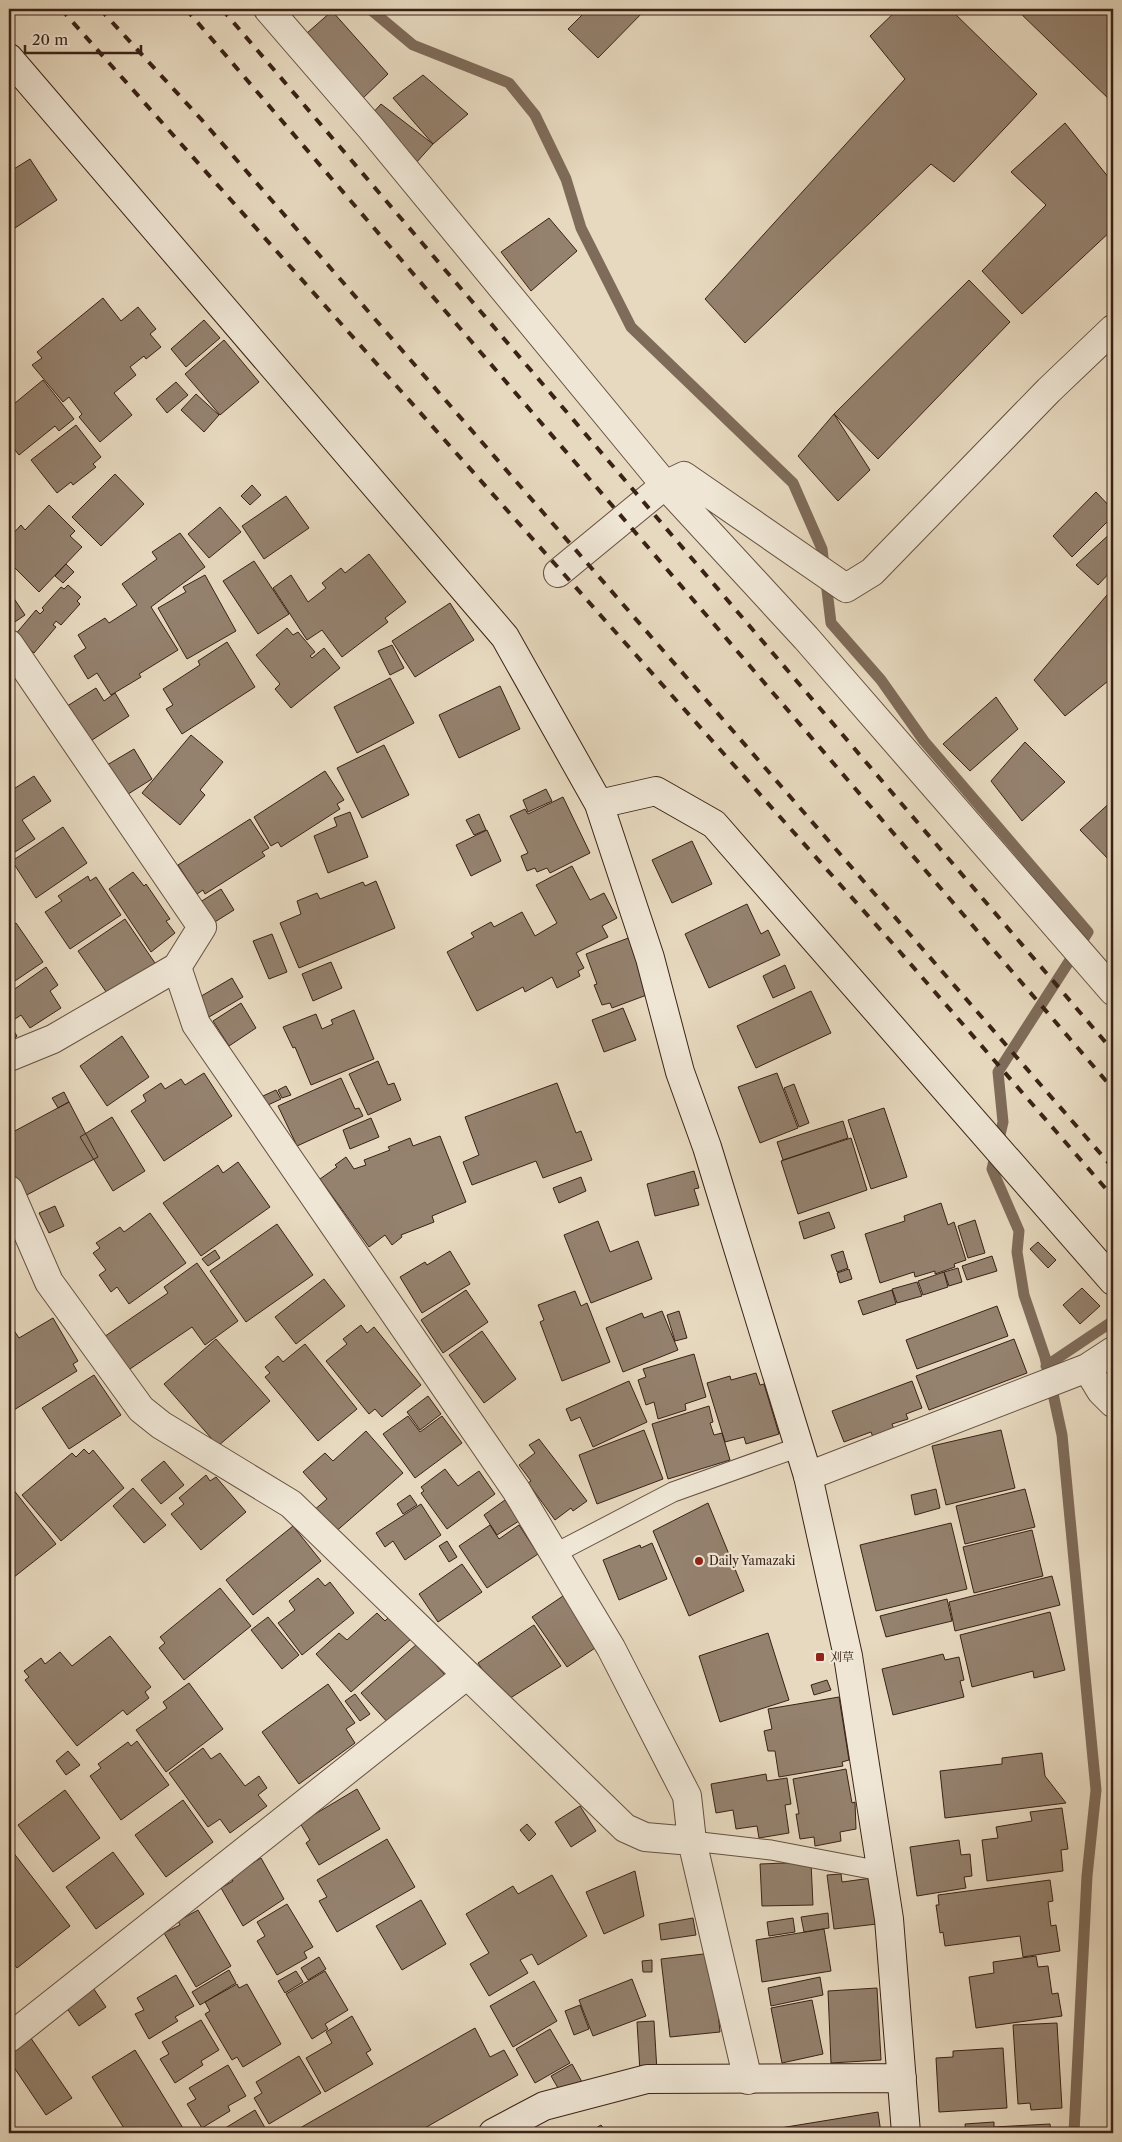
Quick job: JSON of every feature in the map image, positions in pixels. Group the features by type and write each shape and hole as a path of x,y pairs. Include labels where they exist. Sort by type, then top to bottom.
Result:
{"street":[{"path":"268,9 370,127 665,485 806,638 1108,973"},
{"path":"9,58 504,637 599,804 650,958 680,1072 707,1147 808,1476 848,1656 889,1919 906,2133"},
{"path":"558,573 665,485 684,476 846,588 872,572 1049,390 1113,329"},
{"path":"9,644 202,927 177,967 53,1039 9,1057"},
{"path":"599,804 656,790 714,824 1113,1281"},
{"path":"177,967 196,1024 516,1490 611,1648 687,1796 692,1841 748,2080"},
{"path":"9,1190 49,1282 141,1409 161,1425 291,1504 625,1828 646,1837 692,1841"},
{"path":"808,1476 1087,1368 1113,1351"},
{"path":"1087,1368 1101,1391 1113,1403"},
{"path":"9,2038 467,1675"},
{"path":"493,2133 544,2106 647,2079 902,2078"}],"lane":[{"path":"554,1554 673,1492 799,1447"},
{"path":"692,1841 770,1850 881,1871"}],"building":[{"path":"588,9 646,9 598,58 568,29"},
{"path":"898,9 950,9 1037,94 954,182 931,164 745,343 705,299 905,79 870,36"},
{"path":"1016,9 1113,9 1113,103"},
{"path":"332,11 388,74 361,100 307,33"},
{"path":"423,75 468,114 433,144 393,98"},
{"path":"381,104 433,144 415,164 370,116"},
{"path":"1065,123 1113,183 1113,229 1022,314 982,271 1046,205 1011,172"},
{"path":"30,159 57,200 9,232 9,172"},
{"path":"549,218 577,251 531,291 501,252"},
{"path":"969,280 1010,322 878,459 834,414"},
{"path":"103,298 121,321 138,307 156,329 150,334 161,347 146,359 144,356 130,367 136,375 114,393 132,415 100,442 79,417 82,414 69,397 63,402 32,365 42,358 37,352"},
{"path":"204,320 220,338 186,367 171,349"},
{"path":"224,340 259,382 220,415 185,374"},
{"path":"43,380 74,419 59,431 55,426 19,455 11,445 9,447 9,408"},
{"path":"176,382 188,395 167,413 156,399"},
{"path":"196,394 219,415 204,432 181,410"},
{"path":"834,414 870,470 838,501 798,456"},
{"path":"76,425 101,457 93,464 96,467 73,485 71,482 57,493 31,460"},
{"path":"115,474 144,504 101,546 72,517"},
{"path":"252,485 261,495 250,505 241,496"},
{"path":"1096,492 1113,510 1113,516 1072,557 1053,536"},
{"path":"286,496 309,528 264,559 242,526"},
{"path":"49,505 75,531 70,536 82,547 39,592 9,562 9,538 21,525 25,530"},
{"path":"220,507 241,532 209,558 188,534"},
{"path":"1113,531 1113,569 1098,585 1076,565"},
{"path":"180,533 205,567 151,607 178,650 139,674 141,677 111,695 97,673 88,679 74,656 86,648 78,635 105,618 109,623 137,605 122,584 157,559 152,552"},
{"path":"369,554 406,602 385,618 388,622 342,657 322,630 307,640 273,588 291,575 308,602 326,588 322,583 341,568 345,573"},
{"path":"254,561 289,614 258,634 223,581"},
{"path":"66,564 74,572 63,583 55,576"},
{"path":"205,575 236,631 187,659 158,608 186,592 183,587"},
{"path":"68,585 81,597 77,601 80,604 61,625 56,621 53,625 56,627 34,653 14,636 36,610 40,614 44,610 42,608 61,587 64,589"},
{"path":"1113,588 1113,677 1065,716 1034,680"},
{"path":"9,591 25,615 9,626"},
{"path":"450,603 474,640 415,677 392,641"},
{"path":"287,628 293,635 298,632 315,652 310,656 312,658 324,648 340,668 291,708 275,689 280,684 256,655"},
{"path":"227,642 255,687 182,734 166,709 173,705 163,689 200,665 198,661"},
{"path":"392,645 404,668 390,675 378,651"},
{"path":"390,678 414,723 357,753 334,707"},
{"path":"500,686 520,729 459,758 439,715"},
{"path":"96,688 104,701 115,693 129,716 86,744 64,708"},
{"path":"996,697 1018,729 970,771 943,744"},
{"path":"191,735 223,762 200,790 205,795 180,825 142,793"},
{"path":"1025,742 1065,782 1022,821 991,781"},
{"path":"384,745 409,795 362,818 337,768"},
{"path":"134,749 152,779 125,796 107,765"},
{"path":"325,771 344,800 337,804 340,809 281,847 278,842 271,846 254,817"},
{"path":"34,776 51,801 22,820 35,839 9,856 9,792"},
{"path":"546,789 552,801 528,812 523,800"},
{"path":"563,797 590,853 550,873 547,868 537,872 535,868 527,871 521,856 528,853 510,816 525,809 528,814"},
{"path":"1113,800 1113,864 1080,830"},
{"path":"350,812 368,857 328,873 314,836 337,826 334,818"},
{"path":"479,814 486,830 474,835 466,820"},
{"path":"250,819 269,848 262,852 265,856 205,894 203,890 197,894 178,865"},
{"path":"63,827 87,863 36,898 12,861"},
{"path":"487,830 501,861 471,876 456,845"},
{"path":"692,841 712,884 672,903 652,860"},
{"path":"572,866 590,900 604,893 617,918 602,926 608,937 576,953 584,968 578,971 580,976 557,988 552,977 525,992 523,987 477,1011 447,952 474,937 471,933 491,922 494,927 522,912 535,936 557,923 536,885"},
{"path":"133,872 144,886 146,884 170,919 166,921 175,933 151,952 109,889"},
{"path":"88,876 90,881 96,877 121,915 70,949 45,912 62,901 58,896"},
{"path":"376,881 395,928 299,968 280,923 301,914 297,901 317,893 320,899 363,882 365,886"},
{"path":"221,889 234,910 210,925 197,904"},
{"path":"747,904 761,934 768,930 780,955 709,988 685,934"},
{"path":"125,919 157,966 109,996 78,951"},
{"path":"16,923 43,962 9,985 9,928"},
{"path":"272,934 287,972 269,979 253,941"},
{"path":"631,937 652,993 612,1008 610,1003 602,1005 594,985 597,984 586,954"},
{"path":"331,962 342,988 313,1001 302,974"},
{"path":"785,965 795,988 773,998 763,976"},
{"path":"46,967 58,985 50,991 61,1008 30,1028 21,1015 12,1021 9,1017 9,993"},
{"path":"232,978 243,997 209,1017 198,998"},
{"path":"811,991 831,1033 756,1068 737,1026"},
{"path":"241,1003 256,1028 229,1046 213,1021"},
{"path":"623,1008 636,1040 604,1052 592,1020"},
{"path":"354,1010 374,1059 311,1085 295,1047 293,1048 283,1027 316,1014 322,1029 333,1024 331,1020"},
{"path":"9,1024 17,1036 9,1043"},
{"path":"122,1036 149,1077 107,1106 80,1066"},
{"path":"378,1061 388,1085 394,1083 401,1100 368,1115 349,1074"},
{"path":"204,1073 232,1116 164,1161 131,1111 146,1101 143,1095 161,1083 165,1089 181,1079 185,1085"},
{"path":"777,1073 798,1128 760,1143 738,1087"},
{"path":"341,1078 355,1109 359,1108 363,1116 297,1146 278,1106"},
{"path":"557,1083 576,1133 581,1131 592,1160 543,1178 536,1161 472,1185 463,1162 479,1155 465,1117"},
{"path":"794,1084 809,1123 799,1127 784,1088"},
{"path":"286,1086 291,1095 282,1098 278,1090"},
{"path":"276,1090 281,1099 268,1105 263,1096"},
{"path":"64,1092 69,1102 58,1108 52,1098"},
{"path":"69,1102 98,1157 23,1197 9,1169 9,1144 15,1141 11,1133"},
{"path":"884,1108 907,1177 871,1189 848,1120"},
{"path":"112,1117 145,1171 113,1191 80,1137"},
{"path":"371,1118 379,1137 350,1149 343,1130"},
{"path":"843,1121 848,1138 783,1160 777,1142"},
{"path":"440,1136 466,1202 432,1216 434,1222 401,1235 402,1237 392,1245 385,1235 369,1247 320,1179 337,1167 335,1165 346,1157 354,1169 366,1165 364,1160 390,1150 388,1147 410,1138 413,1146"},
{"path":"851,1138 867,1190 798,1214 781,1161"},
{"path":"238,1162 270,1207 201,1256 163,1203 218,1165 223,1173"},
{"path":"694,1171 699,1188 694,1189 699,1205 655,1216 647,1184"},
{"path":"581,1177 586,1191 559,1203 553,1188"},
{"path":"941,1203 948,1225 954,1222 966,1260 954,1264 955,1267 935,1274 935,1271 915,1277 914,1272 880,1283 865,1234 905,1221 904,1216"},
{"path":"55,1206 64,1226 49,1233 39,1213"},
{"path":"829,1212 835,1228 804,1239 799,1222"},
{"path":"150,1213 186,1263 129,1304 117,1287 111,1292 99,1275 106,1270 93,1253 100,1248 96,1243 120,1227 124,1232"},
{"path":"975,1220 985,1253 968,1258 958,1226"},
{"path":"598,1221 610,1252 638,1241 652,1279 591,1303 564,1235"},
{"path":"277,1224 313,1275 246,1322 210,1271"},
{"path":"1038,1242 1056,1260 1048,1268 1030,1249"},
{"path":"215,1250 220,1258 208,1266 202,1259"},
{"path":"450,1251 470,1284 422,1313 400,1277 425,1262 427,1265"},
{"path":"843,1251 848,1268 837,1272 831,1255"},
{"path":"992,1256 997,1271 967,1280 962,1266"},
{"path":"197,1263 238,1321 205,1345 192,1327 124,1373 101,1339 168,1293 164,1287"},
{"path":"958,1268 962,1282 949,1286 944,1272"},
{"path":"849,1269 852,1279 840,1283 837,1273"},
{"path":"944,1272 948,1287 923,1295 918,1281"},
{"path":"324,1279 345,1306 296,1344 275,1317"},
{"path":"917,1282 922,1296 897,1303 892,1289"},
{"path":"1082,1288 1100,1306 1080,1324 1063,1305"},
{"path":"466,1290 488,1322 443,1353 421,1320"},
{"path":"892,1290 896,1304 863,1315 858,1301"},
{"path":"575,1291 581,1306 587,1303 610,1362 562,1381 540,1322 544,1320 538,1305"},
{"path":"997,1306 1008,1336 917,1369 906,1340"},
{"path":"662,1311 678,1350 623,1372 606,1328 642,1313 644,1318"},
{"path":"679,1311 687,1338 675,1341 667,1315"},
{"path":"53,1318 78,1361 73,1364 77,1371 9,1413 9,1332 13,1329 19,1338"},
{"path":"361,1325 367,1333 374,1327 421,1385 382,1417 375,1409 369,1414 326,1361 347,1344 343,1339"},
{"path":"482,1331 516,1379 484,1403 449,1355"},
{"path":"216,1339 270,1401 218,1446 164,1384"},
{"path":"1014,1339 1027,1373 929,1410 916,1376"},
{"path":"305,1344 357,1409 318,1441 265,1377 270,1373 265,1367 278,1356 283,1362"},
{"path":"694,1354 706,1397 685,1404 686,1410 658,1419 654,1402 646,1405 638,1380 646,1377 643,1369"},
{"path":"756,1373 760,1385 764,1384 779,1434 746,1444 744,1437 725,1442 707,1383 730,1376 731,1380"},
{"path":"94,1375 121,1415 69,1449 42,1408"},
{"path":"629,1381 647,1422 593,1447 580,1417 571,1421 566,1409"},
{"path":"912,1381 922,1408 906,1414 908,1419 892,1424 894,1429 873,1437 871,1432 844,1442 832,1411"},
{"path":"428,1396 441,1414 420,1430 407,1412"},
{"path":"709,1406 713,1422 710,1423 714,1435 722,1433 730,1460 668,1479 652,1424"},
{"path":"408,1416 420,1432 442,1416 462,1443 415,1478 383,1434"},
{"path":"644,1430 663,1479 597,1504 579,1455"},
{"path":"1001,1430 1015,1488 946,1505 932,1446"},
{"path":"366,1431 403,1473 333,1534 313,1511 327,1499 303,1472 325,1453 333,1461"},
{"path":"539,1439 587,1501 573,1511 571,1508 555,1520 528,1483 531,1481 519,1465 535,1453 529,1445"},
{"path":"84,1449 89,1454 93,1450 124,1488 61,1541 22,1495 72,1453 76,1457"},
{"path":"164,1461 184,1485 161,1504 141,1480"},
{"path":"445,1469 458,1486 479,1471 495,1494 447,1529 421,1493 424,1491 421,1487"},
{"path":"206,1475 210,1481 216,1477 246,1512 201,1550 171,1514 184,1504 179,1498"},
{"path":"9,1484 56,1544 9,1581"},
{"path":"133,1488 166,1525 144,1543 113,1506"},
{"path":"936,1489 940,1508 915,1515 911,1495"},
{"path":"1025,1489 1035,1527 965,1544 956,1506"},
{"path":"410,1495 417,1505 403,1514 397,1504"},
{"path":"505,1500 519,1521 497,1535 484,1515"},
{"name":"Daily Yamazaki","path":"708,1503 744,1591 689,1616 653,1531"},
{"path":"421,1504 441,1535 405,1560 393,1541 385,1547 376,1533"},
{"path":"951,1523 967,1589 876,1611 860,1545"},
{"path":"490,1525 499,1539 519,1525 538,1554 487,1588 459,1546"},
{"path":"293,1526 321,1561 253,1615 226,1580"},
{"path":"1032,1530 1043,1576 974,1593 963,1547"},
{"path":"447,1541 457,1557 449,1562 439,1546"},
{"path":"652,1543 667,1579 619,1600 603,1560 640,1545 641,1548"},
{"path":"462,1564 482,1592 438,1622 419,1594"},
{"path":"1052,1576 1060,1605 955,1631 949,1602"},
{"path":"318,1578 325,1586 330,1582 354,1613 302,1655 278,1623 295,1610 289,1601"},
{"path":"220,1588 251,1626 184,1680 159,1648 165,1643 160,1637"},
{"path":"563,1596 598,1646 567,1667 532,1617"},
{"path":"947,1599 952,1621 886,1637 880,1616"},
{"path":"1050,1612 1065,1670 1034,1678 1033,1671 972,1687 960,1635"},
{"path":"377,1613 385,1621 390,1616 411,1639 351,1692 316,1654 339,1633 347,1640"},
{"path":"268,1617 299,1655 282,1669 251,1630"},
{"path":"534,1625 561,1666 504,1702 478,1663"},
{"path":"768,1633 789,1700 720,1722 699,1656"},
{"path":"110,1636 151,1687 145,1692 149,1698 127,1715 123,1710 77,1746 25,1680 29,1677 24,1671 41,1658 45,1664 60,1652 72,1666"},
{"path":"417,1644 445,1675 390,1725 361,1693"},
{"path":"943,1654 945,1660 959,1657 964,1680 960,1681 964,1697 893,1715 882,1669"},
{"path":"827,1680 831,1690 814,1695 811,1685"},
{"path":"189,1683 223,1729 166,1772 136,1730 167,1708 163,1702"},
{"path":"328,1684 355,1723 346,1729 355,1743 299,1784 262,1732"},
{"path":"355,1694 370,1714 360,1721 345,1701"},
{"path":"839,1697 849,1760 842,1762 843,1766 779,1777 775,1751 768,1751 764,1731 772,1729 768,1709"},
{"path":"137,1741 169,1785 121,1820 90,1776 101,1768 98,1764 128,1742 131,1746"},
{"path":"203,1748 211,1759 220,1753 245,1786 259,1776 267,1788 258,1795 267,1806 230,1833 220,1819 208,1827 169,1773"},
{"path":"68,1751 80,1765 66,1775 56,1761"},
{"path":"1042,1753 1045,1776 1066,1803 945,1818 940,1771 1002,1764 1002,1758"},
{"path":"846,1769 852,1803 855,1802 856,1829 840,1832 841,1841 815,1846 814,1837 800,1839 796,1814 799,1814 793,1779"},
{"path":"766,1774 767,1781 787,1778 791,1804 785,1805 789,1833 759,1838 757,1826 736,1829 733,1810 716,1813 711,1784"},
{"path":"357,1789 380,1829 319,1865 306,1843 310,1840 300,1823"},
{"path":"65,1790 100,1838 53,1872 18,1825"},
{"path":"183,1800 213,1842 166,1877 135,1835"},
{"path":"580,1806 596,1831 571,1847 555,1822"},
{"path":"1062,1808 1068,1849 1061,1850 1063,1871 987,1881 982,1840 998,1838 996,1827 1032,1821 1030,1812"},
{"path":"527,1824 536,1834 529,1841 520,1830"},
{"path":"387,1839 415,1887 337,1932 319,1901 327,1897 317,1880"},
{"path":"959,1840 961,1855 970,1854 972,1876 964,1877 966,1888 917,1896 910,1847"},
{"path":"9,1847 70,1926 17,1968 9,1957"},
{"path":"113,1852 144,1894 96,1929 66,1887"},
{"path":"261,1858 284,1899 243,1926 221,1888 233,1881 230,1877"},
{"path":"811,1862 813,1905 762,1906 760,1864"},
{"path":"635,1871 644,1916 604,1934 586,1892"},
{"path":"841,1874 842,1882 872,1878 877,1924 834,1929 827,1875"},
{"path":"552,1875 587,1936 538,1965 532,1954 520,1960 528,1973 489,1996 470,1964 489,1953 466,1914 513,1886 518,1894"},
{"path":"1050,1880 1053,1901 1048,1902 1051,1926 1056,1925 1060,1951 1023,1957 1020,1936 945,1946 943,1932 940,1933 936,1905 939,1905 938,1895"},
{"path":"421,1900 446,1944 402,1970 376,1926"},
{"path":"287,1904 313,1947 304,1952 307,1958 277,1975 257,1941 265,1936 257,1922"},
{"path":"198,1910 231,1966 196,1987 164,1933 180,1925 178,1921"},
{"path":"828,1913 829,1928 804,1932 801,1917"},
{"path":"693,1918 696,1935 661,1940 659,1924"},
{"path":"793,1918 795,1932 769,1936 767,1922"},
{"path":"824,1929 831,1971 762,1982 756,1940"},
{"path":"712,1953 720,2032 670,2037 661,1959"},
{"path":"1036,1956 1038,1967 1048,1966 1052,1994 1058,1993 1062,2016 976,2028 969,1977 994,1973 993,1962"},
{"path":"319,1957 326,1969 308,1980 301,1968"},
{"path":"652,1960 652,1972 643,1972 642,1961"},
{"path":"229,1970 236,1983 200,2005 192,1992"},
{"path":"296,1971 303,1982 285,1993 278,1981"},
{"path":"325,1971 348,2010 325,2024 328,2029 312,2039 286,1994"},
{"path":"176,1975 194,2006 175,2017 178,2021 149,2039 135,2014 144,2010 137,1998"},
{"path":"820,1977 823,1995 771,2006 768,1988"},
{"path":"87,1979 106,2007 79,2026 60,1998"},
{"path":"632,1979 646,2016 593,2036 579,2000"},
{"path":"534,1981 557,2021 513,2047 490,2006"},
{"path":"237,1984 239,1988 247,1984 281,2044 243,2067 237,2057 232,2060 205,2014 210,2011 205,2002"},
{"path":"877,1988 881,2060 831,2063 828,1991"},
{"path":"812,2000 823,2054 782,2063 771,2008"},
{"path":"580,2005 589,2029 574,2035 565,2011"},
{"path":"352,2016 371,2050 366,2053 373,2064 325,2092 306,2058 332,2043 326,2032"},
{"path":"201,2020 219,2050 201,2061 203,2065 175,2083 160,2059 169,2054 162,2042"},
{"path":"654,2021 657,2071 640,2072 637,2022"},
{"path":"1057,2023 1062,2108 1031,2110 1030,2103 1018,2104 1013,2025"},
{"path":"475,2028 490,2057 504,2050 518,2075 416,2133 303,2133 300,2128"},
{"path":"550,2029 570,2063 535,2083 516,2049"},
{"path":"26,2031 72,2098 46,2115 9,2060 9,2043"},
{"path":"1003,2048 1007,2108 939,2112 936,2058 953,2057 953,2051"},
{"path":"135,2050 186,2133 127,2133 92,2077"},
{"path":"299,2056 321,2093 269,2124 254,2098 262,2093 256,2082"},
{"path":"572,2064 582,2082 558,2088 551,2076"},
{"path":"228,2065 246,2096 228,2106 230,2111 202,2128 187,2104 196,2099 189,2088"},
{"path":"255,2110 268,2133 217,2133"},
{"path":"878,2112 881,2133 775,2133 774,2129"},
{"path":"994,2122 994,2127 1050,2124 1051,2133 966,2133 965,2124"},
{"path":"601,2125 607,2133 587,2133"},
{"path":"752,2128 753,2133 722,2133"}],"waterway":[{"path":"370,9 413,45 509,83 535,115 566,179 581,228 631,327 793,483 822,549 831,623 881,680 924,741 1088,932 998,1072 1003,1122 992,1169 1019,1231 1017,1252 1024,1295 1045,1357 1062,1435 1096,1790 1087,1876 1074,2133"},
{"path":"1046,1366 1110,1323"}],"railway":[{"path":"61,9 894,945 1113,1197"},
{"path":"100,9 201,119 1113,1168"},
{"path":"186,9 1113,1089"},
{"path":"222,9 1113,1051"}],"place":[{"name":"Daily Yamazaki","path":"699,1561"},
{"name":"刈草","path":"820,1657"}]}
